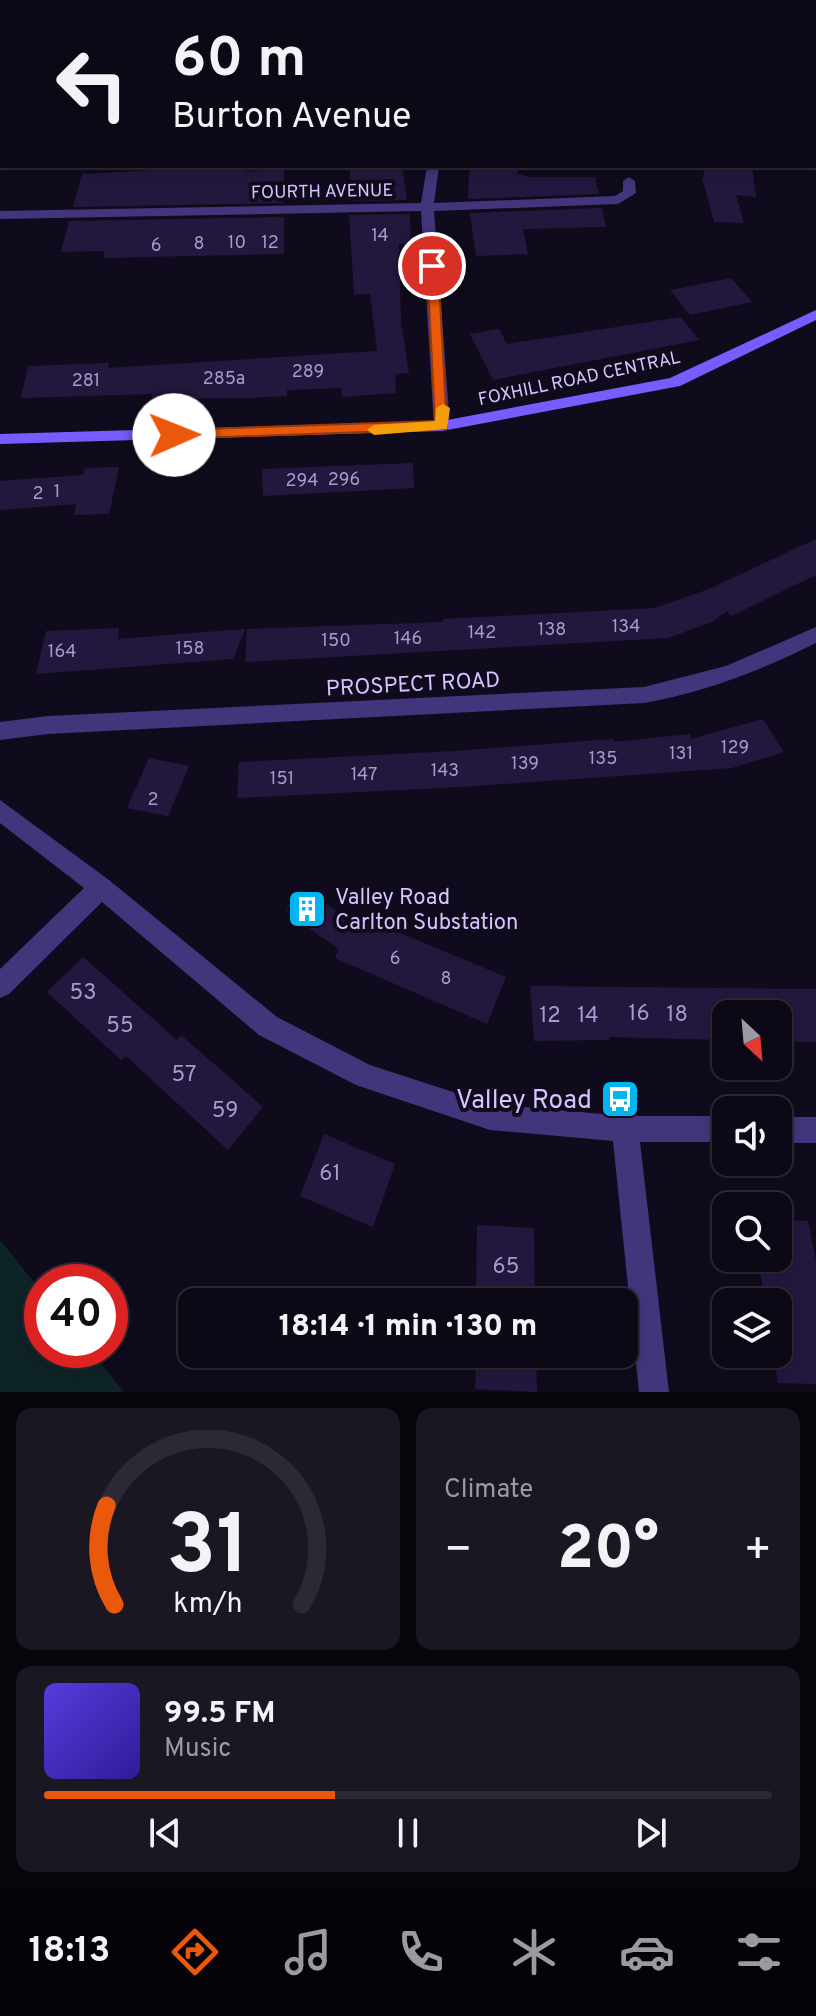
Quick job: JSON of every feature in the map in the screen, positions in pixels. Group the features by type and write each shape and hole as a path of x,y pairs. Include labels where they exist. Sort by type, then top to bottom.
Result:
{"street":[{"path":"433,168 427,207 442,426"},
{"name":"FOURTH AVENUE","path":"0,215 618,200 630,193 629,181"},
{"name":"FOXHILL ROAD CENTRAL","path":"0,439 442,426 674,382 816,314"},
{"name":"PROSPECT ROAD","path":"0,731 48,725 644,695 714,680 748,669 816,634"},
{"path":"0,810 101,887 268,1026 365,1076 490,1117 625,1129 712,1129"},
{"path":"0,986 101,887"},
{"path":"625,1129 654,1392"},
{"path":"792,1130 816,1130"}],"green space":[{"path":"0,1240 24,1270 24,1368 105,1368 124,1392 0,1392"}],"building":[{"path":"188,168 245,168 244,171 284,169 284,203 73,207 82,174"},
{"path":"350,168 402,168 407,200 350,201"},
{"path":"472,168 518,168 517,174 530,177 595,177 599,194 468,199"},
{"path":"703,168 752,168 756,197 736,195 744,223 714,222"},
{"path":"602,208 606,227 523,229 528,254 476,256 470,213"},
{"path":"410,214 411,243 399,244 401,322 409,373 395,374 396,393 342,397 341,388 287,390 287,396 249,398 152,399 152,394 21,398 28,366 109,363 108,368 377,351 370,294 354,295 349,215"},
{"path":"284,217 284,254 103,258 105,251 61,252 69,221"},
{"path":"731,278 752,302 690,315 670,290"},
{"path":"681,317 699,340 493,380 470,334 499,329 507,344"},
{"path":"413,463 414,488 263,496 262,469"},
{"path":"119,467 109,514 74,515 76,504 0,510 0,481 83,475 85,468"},
{"path":"816,539 816,575 731,616 727,611 712,622 668,638 245,662 247,629 443,622 443,619 655,608 709,589"},
{"path":"119,628 118,639 245,629 233,659 36,674 46,631"},
{"path":"763,719 784,752 732,768 461,787 237,798 239,762 613,739 614,742 690,734 691,739"},
{"path":"149,758 189,766 168,816 127,808"},
{"path":"304,889 353,923 357,915 506,977 487,1024 335,958 339,949 286,912"},
{"path":"83,957 177,1040 181,1035 263,1107 228,1150 126,1056 121,1060 47,992"},
{"path":"530,986 816,989 816,1042 792,1041 792,1000 712,1000 712,1040 609,1037 609,1040 534,1041"},
{"path":"324,1134 395,1164 373,1227 300,1196"},
{"path":"792,1220 808,1221 816,1261 816,1384 778,1383 775,1368 792,1368 792,1288 763,1288 760,1272 792,1272"},
{"path":"477,1225 534,1228 535,1288 476,1288"},
{"path":"476,1368 536,1368 537,1392 475,1389"}],"slow traffic":[{"path":"374,430 442,426 443,408"}],"place":[{"name":"Valley Road Carlton Substation","path":"307,909"},
{"name":"Valley Road","path":"620,1099"}],"route":[{"path":"174,435 442,426 432,266"}]}
